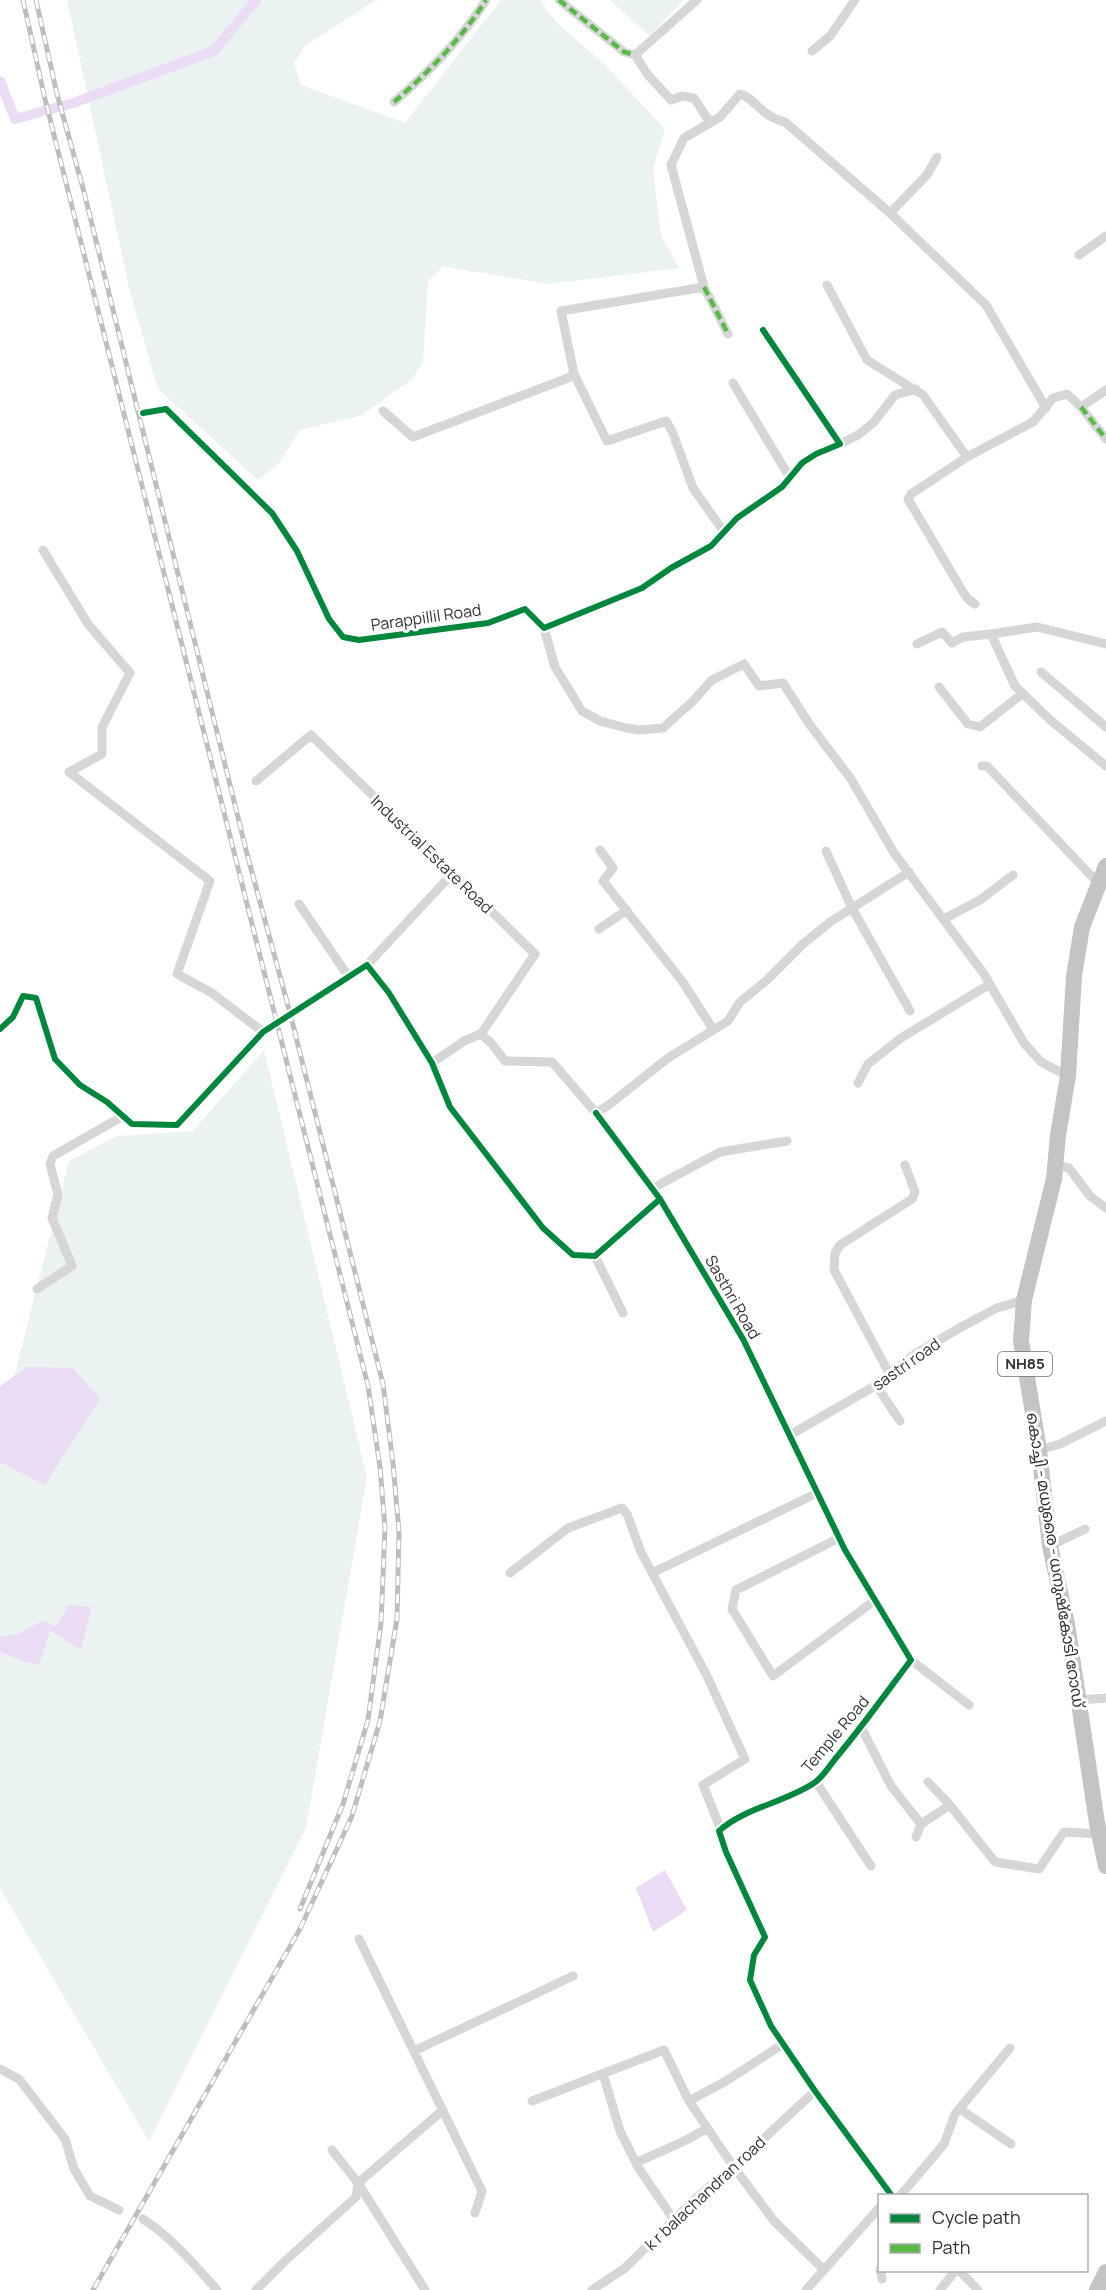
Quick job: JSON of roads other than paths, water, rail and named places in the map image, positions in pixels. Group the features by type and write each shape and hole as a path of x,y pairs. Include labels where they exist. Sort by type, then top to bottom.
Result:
{"highway":[{"name":"കൊച്ചി - മധുരൈ - ധനുഷ്‌കോടി റോഡ്","path":"1106,866 1082,927 1074,976 1068,1076 1058,1135 1056,1165 1051,1194 1024,1300 1021,1341 1039,1449 1050,1546 1066,1624 1106,1866"},
{"path":"1097,2290 1106,2272"}],"street":[{"path":"394,102 424,76 476,17 486,0"},
{"path":"559,0 624,52 634,55 648,75 671,100 682,96 694,98 707,118 712,121"},
{"path":"634,55 697,0"},
{"path":"812,51 830,36 855,0"},
{"path":"728,334 704,287 671,165 684,138 720,117 734,98 740,94 745,95 771,119 784,122 890,213 986,305 1046,408"},
{"path":"890,213 927,175 937,157"},
{"path":"1079,255 1106,236"},
{"path":"827,285 867,360 923,395 967,457"},
{"path":"704,287 561,311 574,374 607,441 666,422 672,431 693,488 724,532"},
{"path":"763,330 840,444"},
{"path":"383,411 413,437 574,374"},
{"path":"733,383 790,478"},
{"path":"916,389 895,395 873,423 858,435 802,463 782,487 737,518 711,546 671,568 642,588 544,628 555,667 582,711 600,721 626,728 640,730 663,728 712,680 744,664 759,686 783,682 810,724 851,779 894,854 990,984 1024,1043 1041,1062 1068,1076"},
{"path":"1081,407 1106,390"},
{"path":"975,604 963,592 908,499 911,494 967,457 1033,422 1053,398 1067,394 1081,407 1106,439"},
{"name":"Parappillil Road","path":"143,413 166,409 272,513 297,551 329,619 343,637 358,640 488,623 525,609 544,628"},
{"path":"43,550 88,624 130,672 102,727 102,754 69,772 210,881 177,974 212,993 263,1032"},
{"path":"917,644 942,632 952,643 963,637 1036,627 1106,644"},
{"path":"991,634 1015,686 1049,719 1106,766"},
{"path":"1041,672 1106,727"},
{"path":"939,687 968,724 980,727 1023,693"},
{"name":"Industrial Estate Road","path":"256,781 310,735 535,954 481,1034"},
{"path":"982,766 987,766 1098,883"},
{"path":"600,850 613,868 603,881 682,981 713,1029"},
{"path":"826,851 852,908 910,1011"},
{"path":"596,1113 668,1058 728,1021 740,1002 767,980 803,944 852,908 909,872"},
{"path":"0,1029 13,1017 23,996 36,998 55,1059 80,1085 107,1102 132,1124 177,1125 263,1032 367,965 453,874"},
{"path":"944,919 980,900 1013,875"},
{"path":"299,904 348,976"},
{"path":"599,929 627,910"},
{"path":"367,965 389,993 432,1063 450,1107 543,1228 573,1255 595,1256 660,1199"},
{"path":"858,1083 868,1064 901,1038 990,984"},
{"path":"432,1063 464,1041 481,1034"},
{"name":"Sasthri Road","path":"481,1034 505,1061 552,1062 596,1113 645,1176 743,1339 790,1435"},
{"path":"37,1289 72,1266 52,1218 58,1195 50,1164 53,1156 123,1116"},
{"path":"653,1188 720,1152 787,1141"},
{"path":"1056,1165 1069,1168 1090,1196 1106,1208"},
{"path":"890,1375 834,1270 835,1253 840,1245 912,1199 915,1192 905,1166"},
{"path":"595,1256 623,1312"},
{"name":"sastri road","path":"790,1435 876,1385 915,1354 963,1326 997,1308 1024,1300"},
{"path":"876,1385 900,1421"},
{"path":"1039,1449 1060,1444 1106,1421"},
{"path":"790,1435 839,1538 911,1660 969,1706"},
{"path":"652,1573 817,1493"},
{"path":"510,1573 568,1528 622,1508 627,1514 641,1552 707,1676 745,1760 703,1785 721,1830 719,1831 726,1852 765,1937 754,1955 750,1980 771,2026 783,2044 815,2091 893,2194"},
{"path":"1050,1546 1084,1529"},
{"path":"839,1538 736,1590 732,1610 773,1676 874,1600"},
{"name":"Temple Road","path":"721,1830 746,1813 795,1794 816,1782 911,1660"},
{"path":"1079,1700 1106,1698"},
{"path":"861,1727 891,1786 921,1824"},
{"path":"816,1782 871,1866"},
{"path":"928,1782 950,1805 995,1862 1039,1869 1064,1832 1101,1828"},
{"path":"916,1838 921,1824 950,1805"},
{"path":"359,1939 482,2191 475,2213"},
{"path":"414,2051 573,1976"},
{"path":"689,2101 726,2081 783,2044"},
{"path":"895,2194 944,2144 955,2114 1010,2048"},
{"path":"532,2101 664,2050 689,2101 734,2166 774,2221 823,2269"},
{"path":"0,2069 19,2079 65,2139 74,2169 90,2196 119,2210"},
{"path":"603,2074 620,2131 636,2163 674,2220"},
{"name":"k r balachandran road","path":"592,2290 625,2268 815,2091"},
{"path":"960,2109 1011,2144"},
{"path":"256,2290 355,2199 358,2183 443,2110"},
{"path":"636,2163 662,2149 690,2139 707,2128"},
{"path":"332,2150 358,2183 425,2290"},
{"path":"806,2290 878,2208"},
{"path":"143,2219 155,2227 199,2269 217,2290"},
{"path":"940,2290 957,2272"},
{"path":"959,2272 978,2290"}],"waterway":[{"path":"0,81 15,119 73,103 214,51 256,0"}],"railway":[{"path":"23,0 45,99 368,1386 380,1467 385,1528 381,1623 368,1720 343,1804 300,1909"},
{"path":"36,0 57,94 84,192 247,854 290,1013 383,1384 399,1532 397,1619 380,1721 352,1816 300,1929 93,2290"}]}
